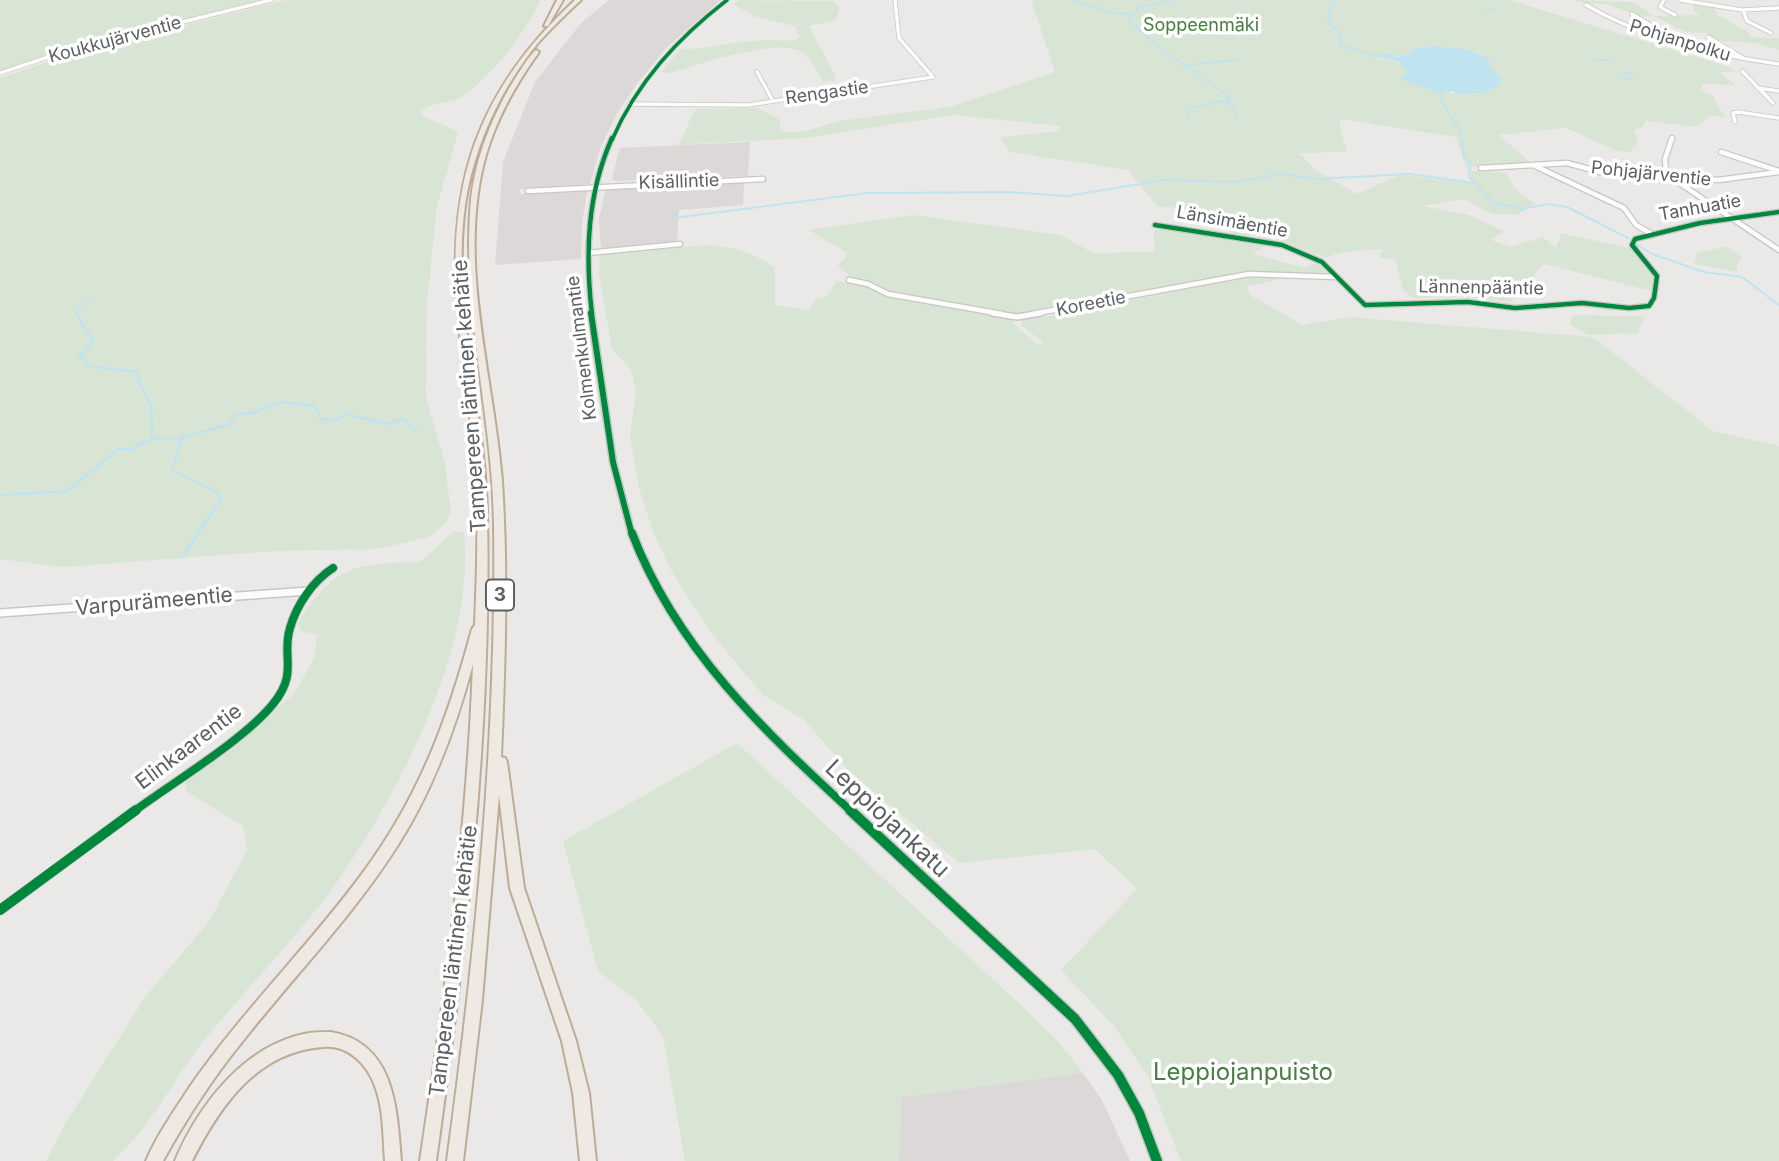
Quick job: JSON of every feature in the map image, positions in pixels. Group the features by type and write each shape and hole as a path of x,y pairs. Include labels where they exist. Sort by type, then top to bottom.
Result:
{"highway":[{"path":"536,42 560,0"},
{"name":"Tampereen läntinen kehätie","path":"428,1161 463,903 475,778 482,610 482,493 476,412 459,274 459,233 469,166 480,134 505,84 536,42 583,2"},
{"name":"Tampereen läntinen kehätie","path":"455,1161 484,914 498,742 501,608 498,487 472,273 471,232 475,193 490,135 503,105 535,54 583,2"},
{"path":"154,1161 218,1058 341,913 393,841 445,741 482,610"},
{"path":"498,742 517,888 569,1041 581,1093 588,1161"},
{"path":"183,1161 214,1107 248,1069 288,1045 318,1038 353,1044 373,1065 384,1087 393,1161"}],"street":[{"name":"Koukkujärventie","path":"0,73 75,49 271,0"},
{"name":"Kolmenkulmantie","path":"617,487 594,329 588,253 590,218 596,186 607,150 629,104 671,49 727,0"},
{"name":"Rengastie","path":"629,104 711,107 933,78 899,38 895,0"},
{"path":"1664,0 1660,7 1675,15"},
{"path":"1680,0 1744,10 1779,8"},
{"name":"Pohjanpolku","path":"1586,5 1605,18 1674,40 1748,61 1779,64"},
{"path":"1744,10 1747,21 1771,33"},
{"path":"1632,14 1674,40"},
{"path":"1708,37 1748,61"},
{"path":"1742,71 1773,103"},
{"path":"757,72 773,101"},
{"path":"1758,88 1779,91"},
{"path":"1735,122 1736,112 1778,117 1779,123"},
{"path":"1672,138 1665,159 1666,174 1778,248"},
{"path":"1721,152 1779,172"},
{"name":"Pohjajärventie","path":"1481,168 1570,163 1600,172 1626,169 1723,180 1779,172"},
{"path":"1533,165 1625,208 1636,225 1650,233"},
{"name":"Kisällintie","path":"528,191 763,179"},
{"name":"Tanhuatie","path":"1632,245 1635,239 1650,233 1779,212"},
{"name":"Länsimäentie","path":"1155,225 1275,243 1315,258 1336,277"},
{"path":"588,253 680,244"},
{"name":"Lännenpääntie","path":"1336,277 1365,305 1468,302 1515,308 1582,303 1638,308 1649,306 1654,298 1657,276 1632,245"},
{"name":"Koreetie","path":"849,281 888,294 1017,317 1249,274 1336,277"},
{"name":"Leppiojankatu","path":"617,487 650,578 700,658 775,741 1075,1018 1118,1075 1139,1113 1157,1161"},
{"name":"Elinkaarentie","path":"0,910 234,738 273,704 289,677 289,629 308,590 333,568"},
{"name":"Varpurämeentie","path":"0,613 308,590"}],"shaded area":[{"path":"609,0 721,0 665,49 636,85 616,115 600,149 590,184 520,189 520,194 588,189 582,222 581,259 495,265 503,162 535,82 581,23"},
{"path":"750,142 748,176 614,181 612,178 620,148"},
{"path":"744,182 743,205 679,210 677,241 601,249 599,219 606,188"},
{"path":"1083,1073 1102,1100 1130,1161 899,1161 901,1097"}],"green space":[{"path":"0,0 261,0 49,54 0,70"},
{"path":"286,0 540,0 518,39 483,80 461,97 429,106 420,112 428,119 458,133 437,206 427,303 426,398 445,463 451,513 445,524 429,537 378,549 276,551 62,567 0,559 0,78 70,54"},
{"path":"739,0 833,1 840,7 836,20 809,26 836,77 834,81 823,81 804,53 788,48 755,50 671,73 661,72 681,49 751,41 796,40 800,36 794,26 753,16 733,4"},
{"name":"Soppeenmäki","path":"1031,0 1509,0 1732,68 1736,72 1720,72 1735,85 1703,84 1701,90 1712,95 1725,117 1710,116 1698,127 1645,121 1642,128 1634,130 1638,143 1630,152 1617,151 1566,128 1499,135 1532,164 1466,167 1456,137 1341,119 1339,124 1347,152 1299,153 1317,171 1357,194 1400,175 1471,183 1470,171 1506,172 1514,188 1535,203 1519,214 1492,214 1464,199 1423,206 1469,215 1504,231 1491,240 1511,247 1543,237 1556,248 1561,233 1635,249 1657,276 1655,292 1544,264 1511,302 1464,297 1412,298 1403,290 1395,259 1379,258 1383,249 1342,252 1325,258 1276,238 1232,234 1222,213 1157,206 1128,170 1010,152 1000,137 1060,131 1060,126 953,115 806,138 677,145 696,109 758,108 779,119 781,132 802,132 839,121 949,107 1055,72","holes":["1437,46 1476,52 1490,59 1489,66 1501,78 1500,86 1484,93 1442,93 1400,79 1407,72 1402,65 1376,58 1376,55 1408,56 1415,50"]},
{"path":"1573,0 1634,2 1654,16 1642,17 1606,4 1587,4"},
{"path":"1693,4 1715,7 1716,14 1750,33 1749,37 1779,38 1779,50 1755,43 1722,41 1705,33 1685,32 1654,16 1700,15 1694,11"},
{"path":"913,215 1061,235 1093,253 1155,252 1154,231 1165,229 1268,244 1253,254 1304,268 1317,262 1328,275 1250,271 1017,313 892,292 872,282 851,278 837,264 845,259 847,253 809,230"},
{"name":"Leppiojanpuisto","path":"703,245 741,250 775,268 775,305 808,310 817,299 825,298 837,281 867,286 888,297 1014,317 1013,323 1037,345 1044,343 1021,325 1021,318 1044,317 1252,276 1284,278 1246,287 1252,296 1303,325 1349,317 1593,337 1713,431 1779,446 1779,1161 1181,1161 1147,1075 1113,1025 1061,970 1137,889 1095,849 959,863 850,772 804,720 763,695 711,633 672,572 653,532 639,488 630,437 636,391 631,370 612,349 599,275 600,255"},
{"path":"1727,246 1742,257 1737,263 1737,272 1694,264 1697,253"},
{"path":"1572,315 1644,316 1638,333 1588,335 1570,325"},
{"path":"454,531 464,533 465,575 459,619 447,665 412,754 390,797 344,872 312,915 202,1043 139,1134 113,1161 46,1161 65,1124 145,997 210,920 247,850 243,826 186,791 185,782 293,695 314,659 317,635 302,631 298,623 324,589 348,571 379,564 420,562"},
{"path":"737,743 1025,1009 1059,1042 1083,1073 901,1097 899,1161 685,1161 663,1036 636,1000 598,971 563,841"}],"water":[{"path":"1437,46 1469,50 1490,59 1489,66 1501,78 1500,86 1484,93 1457,94 1452,91 1442,94 1399,79 1407,72 1399,62 1372,56 1392,53 1397,57 1413,52 1412,49"}],"waterway":[{"path":"1071,0 1113,13 1133,14"},
{"path":"1173,0 1139,7 1129,20 1160,48 1228,96 1229,100"},
{"path":"1336,0 1328,11 1331,14 1328,23 1342,35 1340,45 1374,56"},
{"path":"1484,12 1496,9"},
{"path":"1185,65 1237,60"},
{"path":"1596,60 1611,60"},
{"path":"1619,74 1630,73"},
{"path":"1624,79 1633,79"},
{"path":"1442,94 1440,99 1462,133 1463,155 1470,162 1469,177 1493,202 1521,209 1548,204 1567,207 1628,238"},
{"path":"1187,119 1189,108 1229,100"},
{"path":"1229,100 1236,116"},
{"path":"673,218 868,193 1009,192 1068,196 1163,180 1237,182 1280,174 1317,179 1410,174 1474,183"},
{"path":"1636,244 1652,254 1704,272 1742,277 1779,305"},
{"path":"77,314 75,311 91,300"},
{"path":"76,313 93,342 78,357 85,360 88,366 138,372 138,379 151,407 152,439"},
{"path":"182,438 230,424 235,415 253,413 282,402 314,406 321,419 338,420 347,414 387,424 403,419 413,429 419,430"},
{"path":"152,439 182,438"},
{"path":"182,438 172,470 215,491 221,499 183,556"},
{"path":"0,495 68,491 118,449 131,449 152,439"}],"cycle path":[{"path":"727,0 677,43 636,94 606,153 596,184 590,217 590,304 605,414 618,486 640,556 664,601 692,644 775,741 1075,1019 1118,1075 1139,1113 1157,1161"},
{"path":"1155,225 1282,245 1322,262 1365,305 1468,302 1515,308 1582,303 1629,308 1649,306 1654,298 1657,276 1632,245 1635,239 1700,223 1779,212"},
{"path":"0,910 234,738 273,704 289,677 289,629 308,591 321,576 333,568"}]}
